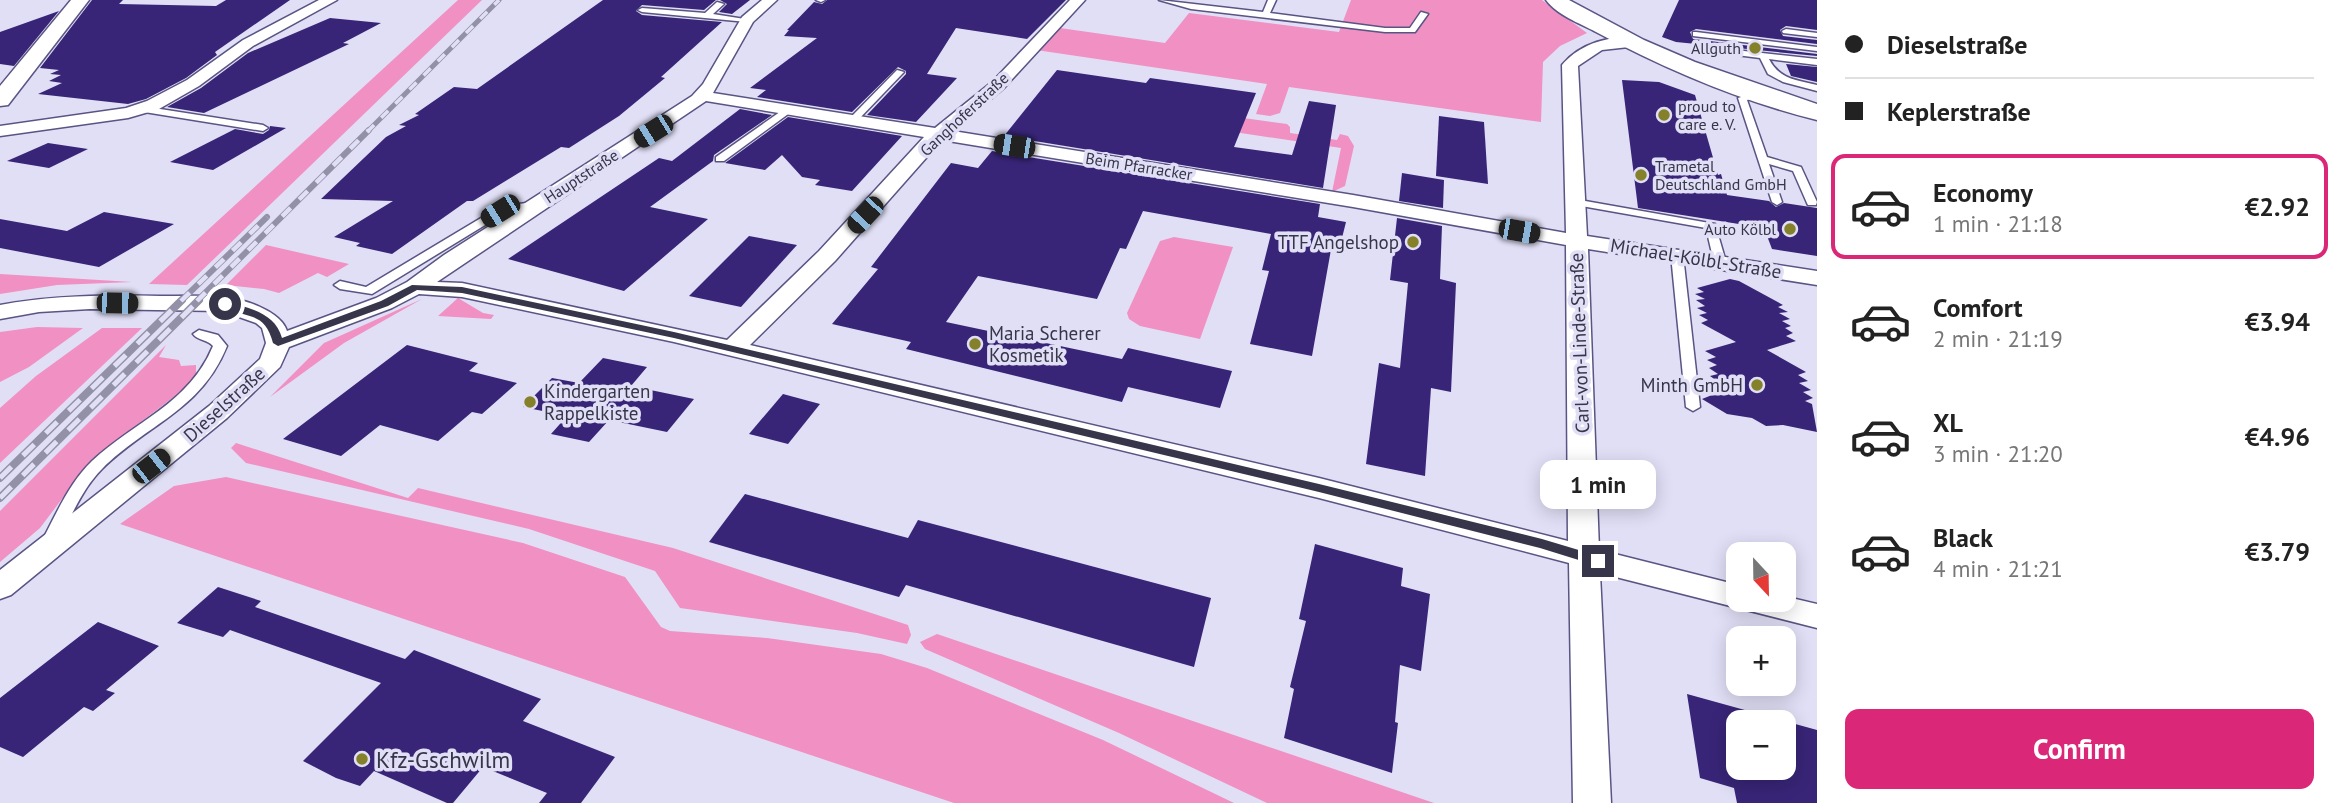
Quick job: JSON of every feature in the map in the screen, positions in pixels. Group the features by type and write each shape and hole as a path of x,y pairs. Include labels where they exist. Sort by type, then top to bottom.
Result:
{"main road":[{"path":"1556,0 1574,14 1642,47 1760,94 1817,112"},
{"path":"1569,0 1591,14 1606,29"}],"street":[{"path":"0,100 80,0"},
{"path":"0,131 141,109 172,96 248,43 330,0"},
{"name":"Hauptstraße","path":"278,343 384,303 415,287 703,96 747,20 770,0"},
{"name":"Ganghoferstraße","path":"732,349 820,263 932,141 998,85 1078,0"},
{"name":"Carl-von-Linde-Straße","path":"1592,803 1584,557 1583,427 1569,76 1570,65 1580,57 1642,47"},
{"name":"Beim Pfarracker","path":"703,96 790,108 1575,239"},
{"name":"Michael-Kölbl-Straße","path":"1575,239 1817,278"},
{"path":"415,287 462,290 732,349 1319,488 1726,594"},
{"path":"0,312 39,305 90,302 225,304 264,318 273,325 278,343"},
{"name":"Dieselstraße","path":"0,587 218,412 271,362 278,343"},
{"path":"1796,611 1817,616"}],"lane":[{"path":"1163,0 1191,7 1385,30 1412,30 1424,14"},
{"path":"1265,15 1272,0"},
{"path":"710,16 708,14 720,4"},
{"path":"642,10 747,20"},
{"path":"1786,30 1817,35"},
{"path":"1696,34 1817,49"},
{"path":"1708,49 1817,62"},
{"path":"1763,56 1771,72 1786,80 1817,88"},
{"path":"854,119 900,72"},
{"path":"1760,94 1742,98 1777,202"},
{"path":"720,159 790,108"},
{"path":"141,109 263,128"},
{"path":"216,121 234,113"},
{"path":"1762,159 1797,169 1812,203"},
{"path":"1574,202 1712,226 1720,262"},
{"path":"340,285 368,291 505,208 536,205"},
{"path":"1677,255 1693,407"},
{"path":"44,552 79,489 96,465 208,376 220,346 213,338 199,334"}],"shaded area":[{"path":"458,0 482,0 187,285 149,284"},
{"path":"1351,0 1542,0 1587,33 1560,46 1543,62 1541,122 1289,87 1280,113 1270,116 1256,114 1267,84 1036,50 1060,28 1165,43 1189,13 1339,32"},
{"path":"1208,113 1287,124 1290,133 1337,140 1340,134 1348,136 1354,146 1345,186 1332,192 1341,148 1201,127"},
{"path":"1174,237 1233,247 1200,339 1140,326 1129,319 1127,313 1160,241"},
{"path":"266,245 349,264 327,277 318,273 279,293 226,285"},
{"path":"0,274 132,282 57,285 0,294"},
{"path":"458,298 483,313 494,315 491,319 438,316"},
{"path":"422,299 344,343 270,397 324,343"},
{"path":"37,327 83,328 29,367 0,382 0,332"},
{"path":"102,328 142,328 0,463 0,408 36,376"},
{"path":"166,345 159,357 179,360 181,366 196,365 196,380 104,450 77,479 40,528 0,562 0,511"},
{"path":"236,443 408,498 418,488 673,548 908,625 911,635 907,644 857,633 680,608 655,571 529,529 246,463 231,448"},
{"path":"226,477 523,543 625,577 661,627 670,631 767,638 881,654 927,668 1103,740 1234,803 954,803 120,524 174,486"},
{"path":"937,634 1434,803 1267,803 1119,733 925,649 920,642"}],"building":[{"path":"92,0 123,0 119,4 216,6 226,0 290,0 215,52 217,55 186,78 146,99 128,104 38,94 62,83 49,81 61,75 50,74 59,70 40,68"},
{"path":"603,0 716,0 704,10 642,5 636,11 642,15 722,22 661,77 665,78 619,116 569,148 561,147 473,201 467,201 392,254 356,246 360,243 334,237 393,201 321,199 386,137 406,126 399,125 419,115 415,114 454,87 477,89"},
{"path":"720,0 750,0 732,14 719,12 727,4"},
{"path":"827,0 1066,0 1027,39 956,28 927,74 957,78 916,122 867,115 906,74 906,71 898,67 852,112 757,97 766,90 750,88 817,38 784,36 814,2 822,4"},
{"path":"1679,0 1817,0 1817,30 1786,26 1780,30 1783,36 1817,40 1817,44 1696,29 1690,32 1693,39 1817,56 1676,42 1662,37"},
{"path":"59,11 14,66 0,64 0,32"},
{"path":"330,18 381,23 343,43 349,44 204,113 167,107 201,88 248,53"},
{"path":"1786,64 1817,67 1817,82 1791,76"},
{"path":"1057,70 1146,83 1150,78 1256,93 1234,147 1292,155 1309,101 1336,105 1323,188 1004,136"},
{"path":"1622,80 1659,82 1695,95 1718,175 1721,174 1727,195 1769,201 1776,207 1784,203 1817,208 1817,256 1772,249 1764,228 1638,208"},
{"path":"740,109 772,115 714,155 713,161 650,207 708,219 624,291 508,259 659,158 672,161"},
{"path":"1439,116 1484,122 1488,184 1436,176"},
{"path":"788,117 902,136 852,191 815,185 820,180 802,177 782,155 765,170 725,163"},
{"path":"270,126 286,128 213,170 170,162 235,129 263,134"},
{"path":"48,143 88,149 49,168 7,161"},
{"path":"992,151 1320,204 1318,217 1346,222 1340,246 1332,244 1312,356 1250,344 1269,271 1262,270 1271,234 1143,211 1126,249 1120,248 1097,299 978,276 946,322 1122,359 1128,348 1232,371 1220,408 1128,387 1122,402 906,349 911,342 832,324 878,269 871,267 951,163 978,168"},
{"path":"1402,173 1444,180 1443,208 1399,201"},
{"path":"104,212 174,224 99,267 0,248 0,219 67,231"},
{"path":"1397,218 1442,226 1440,279 1456,283 1451,392 1431,388 1425,476 1366,464 1379,363 1400,368 1408,283 1390,280"},
{"path":"749,236 797,245 741,307 689,296"},
{"path":"1730,279 1739,281 1783,305 1778,307 1788,312 1779,313 1790,319 1782,321 1791,326 1785,328 1793,333 1786,336 1796,341 1767,350 1806,372 1798,375 1808,381 1799,383 1811,390 1803,392 1813,398 1805,401 1812,404 1817,432 1783,425 1766,426 1752,418 1727,414 1702,399 1722,391 1712,385 1720,383 1710,376 1718,374 1709,368 1717,365 1707,360 1716,357 1705,351 1736,342 1701,323 1708,320 1699,315 1707,313 1697,308 1705,306 1696,300 1705,299 1695,294 1704,292 1697,288"},
{"path":"407,345 478,363 469,371 517,383 482,414 472,412 438,441 380,425 341,456 283,439"},
{"path":"603,358 647,367 631,386 694,399 667,432 609,420 589,442 551,434 567,416 523,407 552,378 579,383"},
{"path":"783,394 820,404 788,444 749,434"},
{"path":"745,494 908,538 918,520 1211,598 1194,667 906,585 899,597 709,542"},
{"path":"1315,544 1403,568 1401,586 1430,594 1421,671 1400,665 1395,722 1398,723 1392,773 1284,738 1294,689 1290,687 1306,621 1299,619"},
{"path":"218,587 261,601 255,607 405,659 414,650 541,699 523,721 615,757 581,803 539,803 547,793 483,767 453,803 447,803 374,771 360,786 336,778 303,761 381,683 230,630 223,637 177,623"},
{"path":"98,622 159,646 106,690 115,693 93,711 84,707 23,757 0,747 0,698"},
{"path":"1687,694 1745,710 1726,710 1726,780 1796,780 1796,724 1817,730 1817,803 1737,803 1734,788 1700,778"}],"railway":[{"path":"369,130 499,0"},
{"path":"197,301 369,130"},
{"path":"181,301 267,217"},
{"path":"0,478 182,300"},
{"path":"0,498 199,300"}],"place":[{"name":"Allguth","path":"1755,48"},
{"name":"proud to care e. V.","path":"1664,115"},
{"name":"Trametal Deutschland GmbH","path":"1641,175"},
{"name":"Auto Kölbl","path":"1790,229"},
{"name":"TTF Angelshop","path":"1413,242"},
{"name":"Maria Scherer Kosmetik","path":"975,344"},
{"name":"Minth GmbH","path":"1757,385"},
{"name":"Kindergarten Rappelkiste","path":"530,402"},
{"name":"Kfz-Gschwilm","path":"362,759"}],"route":[{"path":"225,304 264,318 273,325 278,343 384,303 415,287 462,290 674,335 1319,488 1542,544 1598,561"}]}
